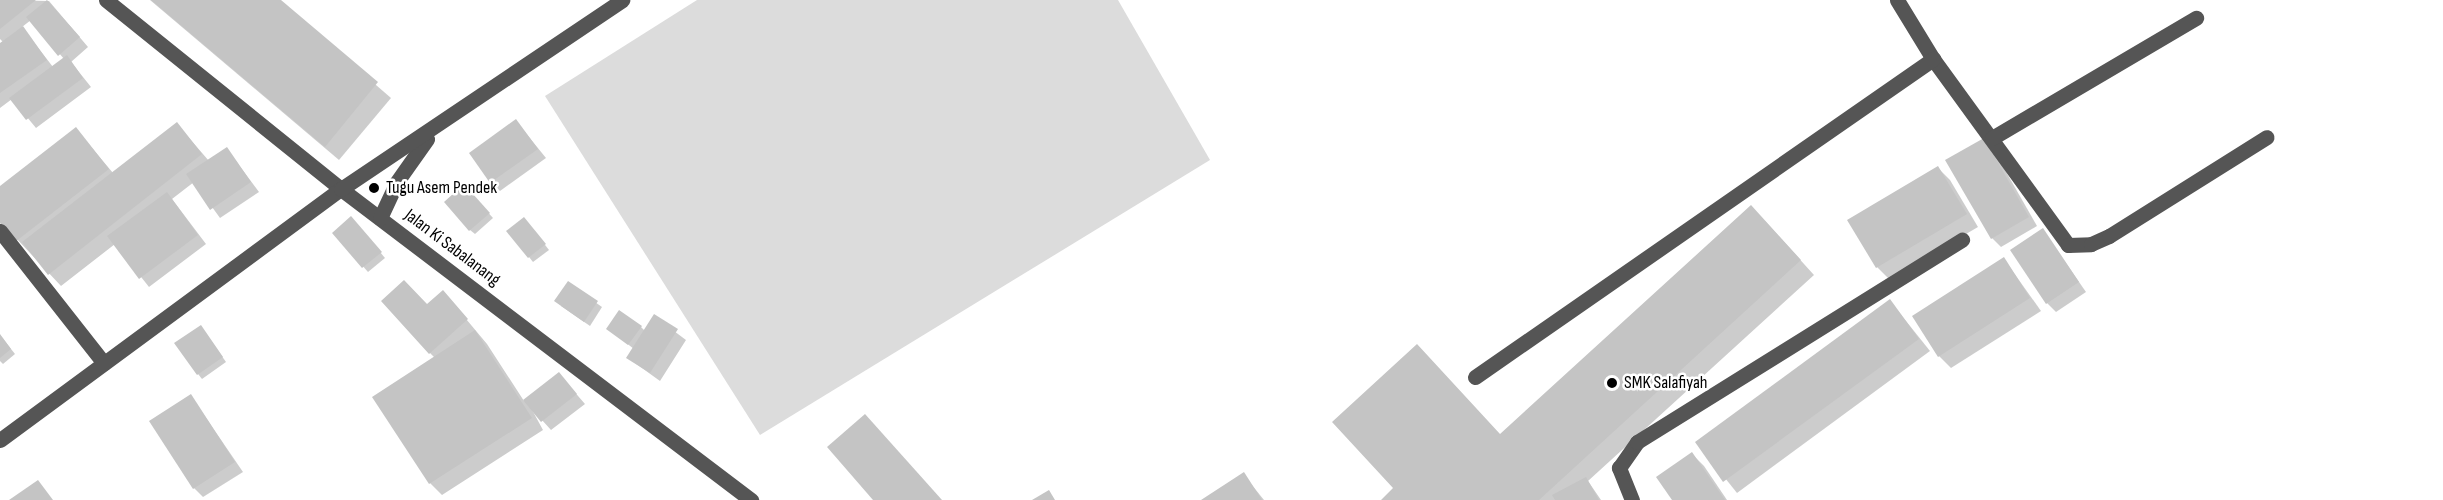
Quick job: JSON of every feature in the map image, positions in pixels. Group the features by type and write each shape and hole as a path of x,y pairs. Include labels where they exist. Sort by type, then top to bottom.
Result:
{"street":[{"name":"Jalan Ki Sabalanang","path":"106,0 342,189 751,500"},
{"path":"0,440 342,189 432,131 622,0"},
{"path":"1897,0 1933,59 1992,138 2058,235 2077,247 2109,236 2267,137"},
{"path":"1992,138 2196,18"},
{"path":"1475,377 1933,59"},
{"path":"380,218 396,183 432,131"},
{"path":"0,231 104,363"},
{"path":"1632,500 1619,468 1637,442 1962,240"}],"shaded area":[{"path":"697,0 1118,0 1210,160 760,435 545,96"}],"building":[{"path":"0,0 36,0 0,29"},
{"path":"47,0 80,37 58,56 26,17"},
{"path":"151,0 281,0 378,82 325,147"},
{"path":"23,26 47,60 0,93 0,43"},
{"path":"67,55 83,78 26,120 9,98"},
{"path":"516,119 538,149 490,183 469,153"},
{"path":"177,122 202,154 48,275 22,242"},
{"path":"76,127 109,169 15,242 0,223 0,186"},
{"path":"1984,138 2029,217 1991,239 1945,160"},
{"path":"227,147 251,182 210,210 186,174"},
{"path":"1938,166 1967,214 1876,268 1847,220"},
{"path":"464,184 490,213 469,231 444,202"},
{"path":"167,192 198,235 139,279 107,236"},
{"name":"SMK Salafiyah","path":"1751,205 1801,260 1539,500 1381,500 1393,488 1332,422 1417,344 1500,434"},
{"path":"351,216 382,252 362,268 332,233"},
{"path":"524,217 546,244 528,258 506,231"},
{"path":"2043,228 2079,282 2046,304 2010,250"},
{"path":"2004,257 2030,298 1938,357 1912,316"},
{"path":"404,280 427,304 443,290 468,319 429,354 381,301"},
{"path":"568,281 598,301 584,322 554,301"},
{"path":"1890,299 1919,339 1723,482 1695,442"},
{"path":"619,310 642,326 628,345 606,329"},
{"path":"654,314 678,329 650,373 626,358"},
{"path":"201,325 223,357 197,375 174,343"},
{"path":"475,330 532,418 429,484 372,397"},
{"path":"0,334 11,349 0,358"},
{"path":"559,372 577,394 541,422 523,400"},
{"path":"191,394 235,462 193,489 149,421"},
{"path":"865,414 942,500 873,500 827,447"},
{"path":"1692,452 1725,500 1672,500 1656,477"},
{"path":"1244,472 1262,500 1201,500"},
{"path":"1586,477 1599,500 1555,500 1552,495"},
{"path":"38,480 53,500 9,500"},
{"path":"1049,490 1055,500 1032,500"}],"place":[{"name":"Tugu Asem Pendek","path":"374,188"},
{"name":"SMK Salafiyah","path":"1612,383"}]}
